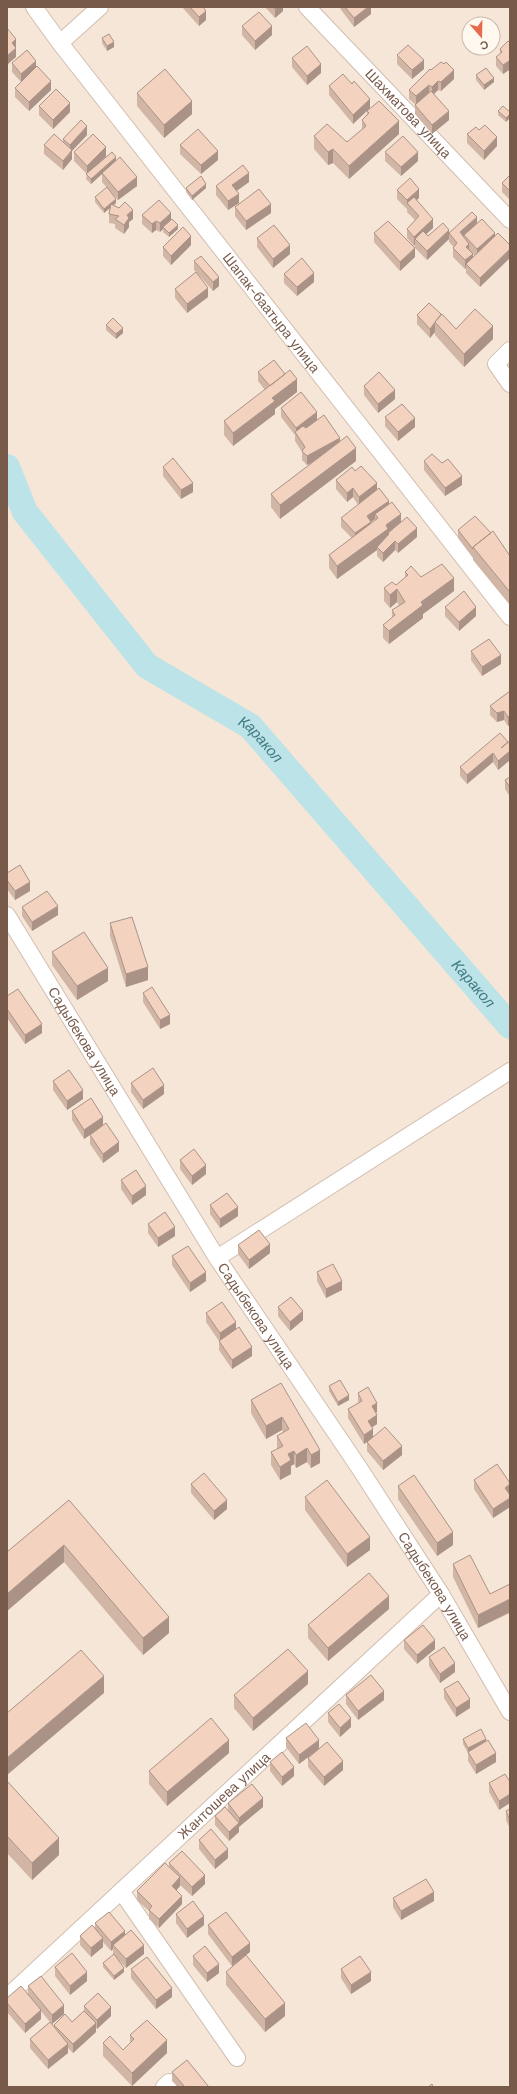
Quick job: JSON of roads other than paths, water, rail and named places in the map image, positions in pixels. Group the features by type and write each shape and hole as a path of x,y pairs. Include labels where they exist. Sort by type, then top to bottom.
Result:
{"street":[{"name":"Шапак-баатыра улица","path":"34,7 60,43 510,616"},
{"path":"60,43 100,7"},
{"name":"Шахматова улица","path":"307,7 510,220"},
{"path":"510,350 496,364 510,384"},
{"name":"Садыбекова улица","path":"7,915 217,1258 358,1466 441,1594 510,1712"},
{"path":"217,1258 510,1072"},
{"name":"Жантошева улица","path":"7,1997 441,1594"},
{"path":"121,1891 237,2058"}],"waterway":[{"name":"Каракол","path":"7,467 25,512 147,666 250,726 510,1026"}]}
